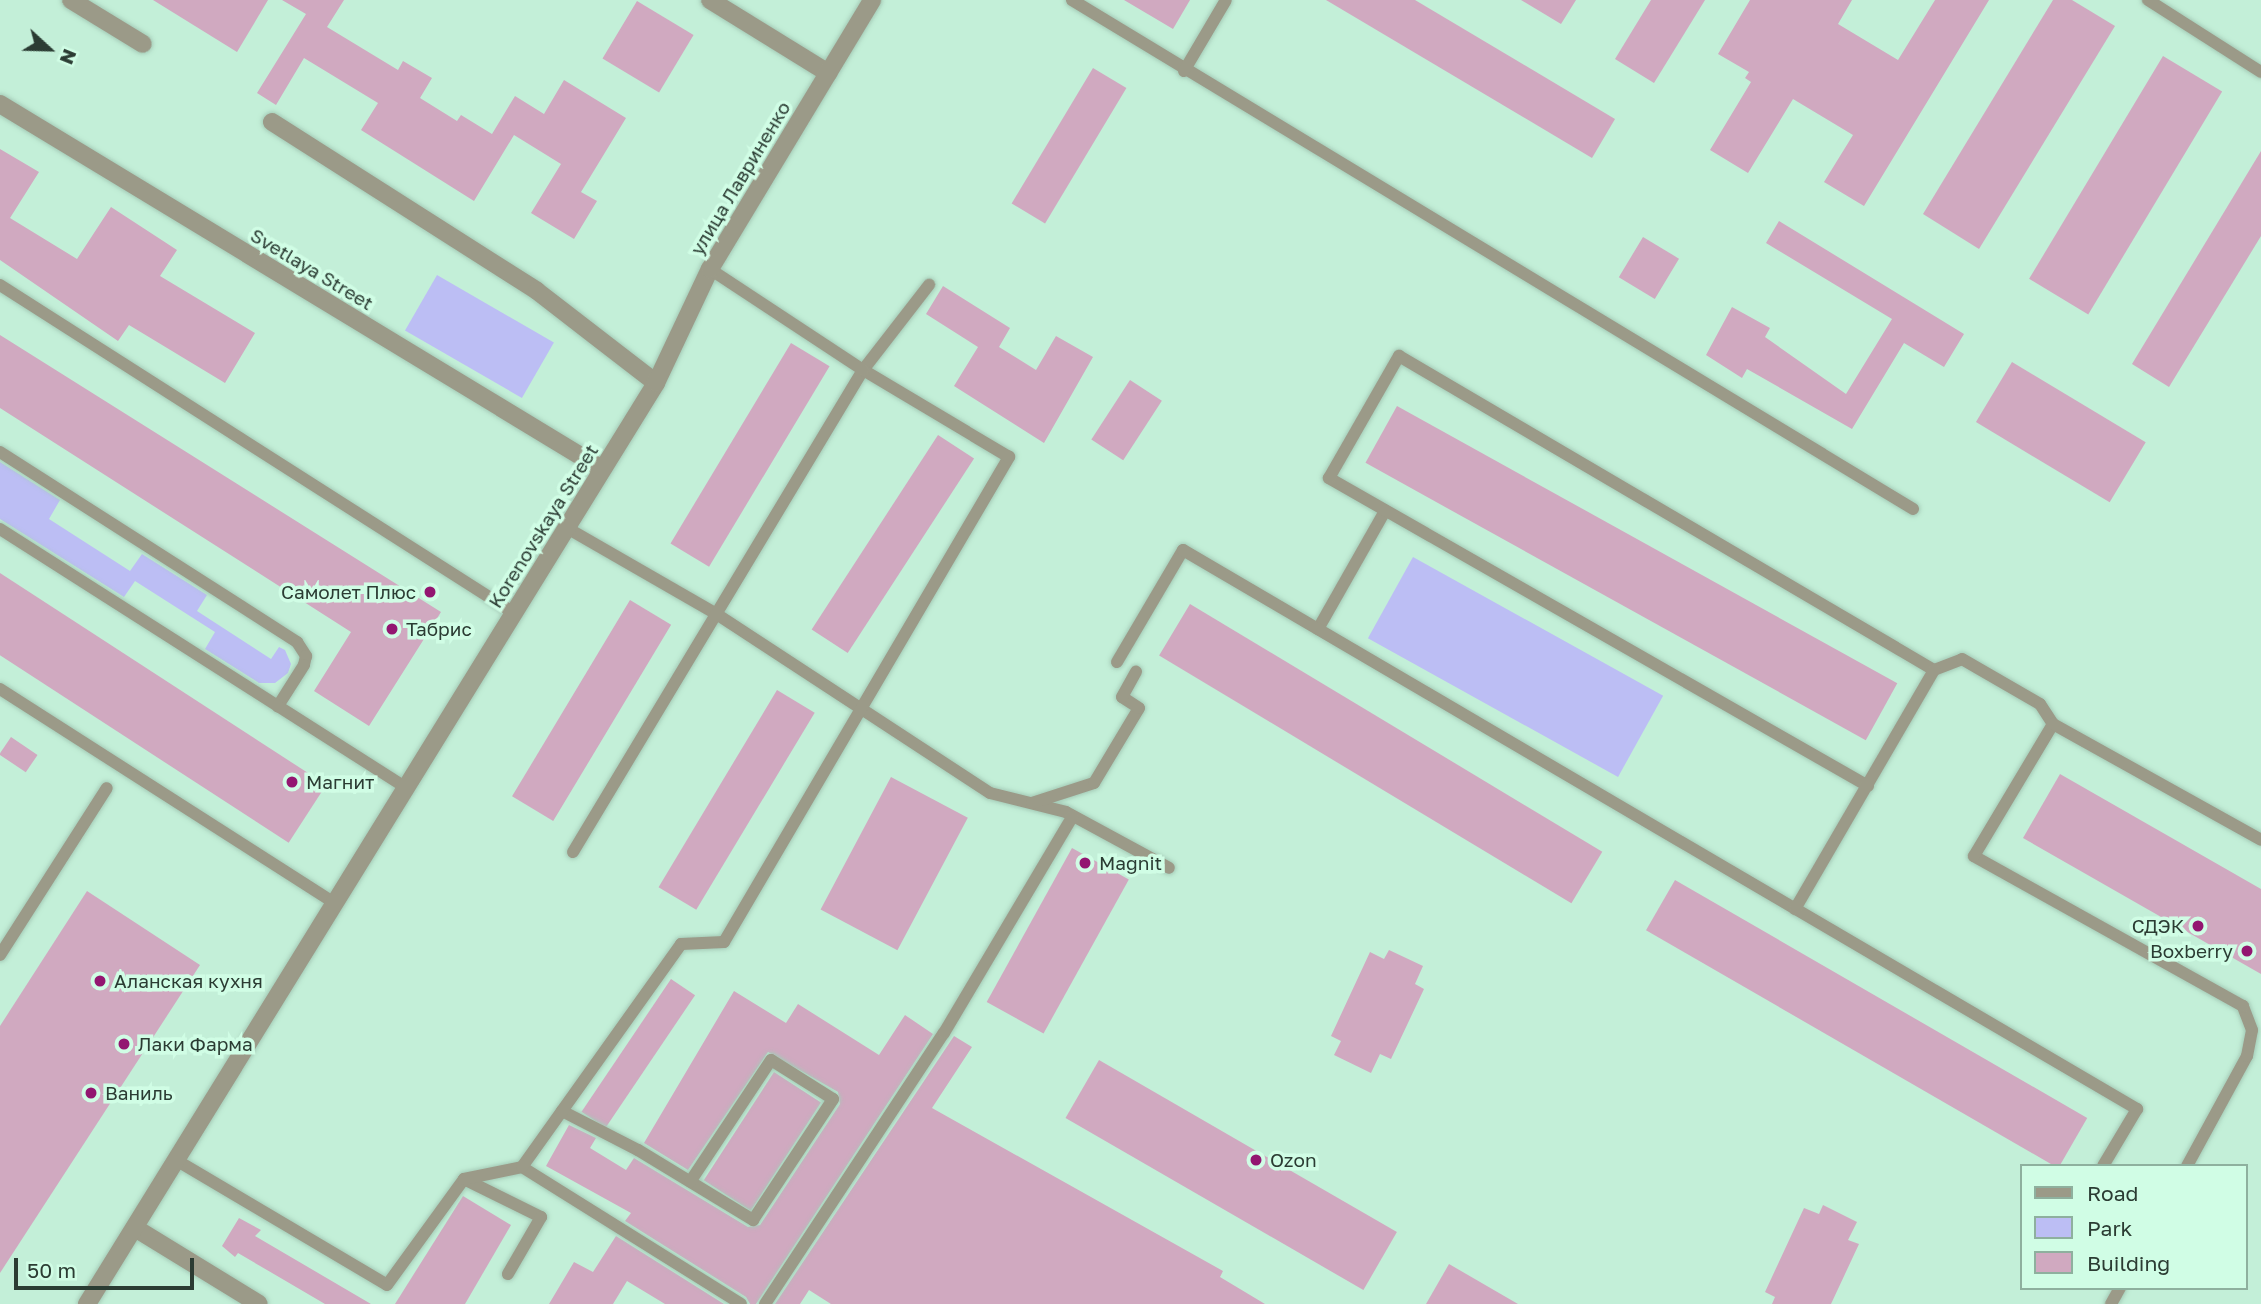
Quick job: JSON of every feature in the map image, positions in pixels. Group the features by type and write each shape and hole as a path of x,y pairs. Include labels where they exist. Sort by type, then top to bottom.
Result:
{"street":[{"path":"71,0 143,44"},
{"path":"710,0 733,6 828,73"},
{"name":"улица Лавриненко","path":"656,383 710,269 872,0"},
{"name":"Svetlaya Street","path":"0,104 602,469"},
{"path":"272,122 537,292 656,383"},
{"name":"Korenovskaya Street","path":"87,1304 656,383"},
{"path":"135,1228 259,1304"}],"lane":[{"path":"1072,0 1184,71 1913,509"},
{"path":"1184,71 1226,0"},
{"path":"2148,0 2261,72"},
{"path":"176,1160 387,1286 464,1179 522,1167 681,944 723,942 1009,457 863,370 710,269"},
{"path":"0,285 514,613"},
{"path":"573,852 863,370 929,285"},
{"path":"1868,786 1329,478 1399,356 1934,670"},
{"path":"0,452 297,642 306,656 304,665 278,706"},
{"path":"1318,629 1385,511"},
{"path":"567,528 718,615 990,793 1073,816 1169,868"},
{"path":"0,529 406,788"},
{"path":"1117,662 1183,550 2137,1108 2104,1164"},
{"path":"1795,909 1934,670 1962,659 2040,704 2053,724 2261,840"},
{"path":"1031,804 1094,783 1139,708 1122,697 1136,673"},
{"path":"0,690 335,903"},
{"path":"2053,724 1974,856 2243,1006 2252,1030 2247,1056 2188,1164"},
{"path":"0,955 107,788"},
{"path":"765,1304 944,1033 1073,816"},
{"path":"562,1111 753,1220 833,1099 771,1060 690,1182"},
{"path":"522,1167 741,1304"},
{"path":"464,1179 541,1217 508,1274"}],"green space":[{"path":"437,275 554,342 522,398 405,330"},
{"path":"0,462 60,500 49,519 130,571 142,554 207,595 197,611 271,659 279,647 285,650 291,664 288,673 275,683 259,683 205,649 215,632 135,581 124,597 0,519"},
{"path":"1413,557 1663,696 1618,777 1368,638"}],"building":[{"path":"153,0 268,0 237,52"},
{"path":"282,0 344,0 327,27 398,70 403,61 432,78 420,98 457,121 461,115 492,134 515,96 544,114 564,80 626,118 581,192 597,201 574,239 531,213 561,164 514,135 474,201 361,130 378,103 304,58 276,105 257,93 306,14"},
{"path":"1124,0 1190,0 1173,29"},
{"path":"1326,0 1415,0 1615,119 1592,158"},
{"path":"1521,0 1576,0 1561,24"},
{"path":"1651,0 1705,0 1654,83 1615,59"},
{"path":"1750,0 1852,0 1838,24 1898,60 1935,0 1989,0 1864,206 1824,182 1853,135 1793,99 1748,173 1710,150 1751,82 1745,78 1749,72 1718,54"},
{"path":"2053,0 2072,0 2115,26 1979,249 1923,214"},
{"path":"637,1 694,35 659,92 602,58"},
{"path":"2163,56 2222,92 2088,314 2029,279"},
{"path":"1093,68 1126,88 1045,224 1012,203"},
{"path":"0,149 39,172 10,218 77,259 111,207 177,250 160,276 255,333 225,383 129,325 118,341 0,260"},
{"path":"2261,151 2261,236 2169,387 2132,364"},
{"path":"1779,221 1964,334 1944,367 1904,343 1852,429 1747,369 1742,378 1706,355 1732,307 1770,328 1765,337 1846,394 1892,319 1766,243"},
{"path":"1643,237 1679,259 1655,299 1619,277"},
{"path":"943,286 1010,328 999,347 1036,370 1056,336 1093,357 1044,443 954,386 978,347 926,314"},
{"path":"0,335 441,612 369,726 314,691 351,632 0,408"},
{"path":"791,343 830,366 709,567 670,544"},
{"path":"2012,362 2146,442 2110,502 1976,422"},
{"path":"1130,380 1162,401 1123,460 1091,440"},
{"path":"1397,406 1897,683 1866,740 1365,463"},
{"path":"938,435 974,458 848,653 812,630"},
{"path":"0,573 326,785 289,843 0,655"},
{"path":"630,600 671,625 553,821 512,796"},
{"path":"1190,604 1602,852 1571,903 1159,655"},
{"path":"777,690 815,713 696,910 659,887"},
{"path":"11,737 38,755 26,772 0,755"},
{"path":"2060,774 2261,889 2261,974 2023,838"},
{"path":"891,777 968,818 897,950 821,909"},
{"path":"1072,848 1129,880 1044,1033 987,1002"},
{"path":"1675,880 2087,1118 2061,1164 2051,1164 1646,930"},
{"path":"87,891 200,965 0,1273 0,1026"},
{"path":"1389,950 1423,966 1415,984 1424,989 1391,1059 1380,1054 1371,1073 1334,1055 1341,1041 1331,1036 1370,952 1384,959"},
{"path":"671,979 695,995 606,1128 582,1112"},
{"path":"734,991 786,1023 798,1004 879,1055 905,1015 933,1034 756,1304 750,1304 746,1297 625,1221 631,1213 546,1166 569,1125 596,1138 590,1148 626,1170 634,1158 748,1227 760,1225 840,1104 838,1092 768,1052 688,1170 644,1143"},
{"path":"954,1036 972,1047 932,1108 1223,1271 1220,1277 1265,1304 831,1304 809,1290 800,1304 775,1304"},
{"path":"1099,1060 1397,1232 1363,1290 1066,1118"},
{"path":"774,1072 821,1102 751,1211 704,1180"},
{"path":"463,1196 511,1225 465,1304 395,1304"},
{"path":"1823,1205 1857,1222 1848,1240 1859,1244 1831,1304 1772,1304 1775,1297 1765,1292 1804,1208 1819,1214"},
{"path":"239,1218 261,1230 255,1236 371,1304 325,1304 238,1253 235,1257 222,1246"},
{"path":"616,1236 724,1304 665,1304 627,1281 613,1304 549,1304 574,1262 593,1272"},
{"path":"1449,1264 1518,1304 1426,1304"}],"place":[{"name":"Самолет Плюс","path":"430,592"},
{"name":"Табрис","path":"392,629"},
{"name":"Магнит","path":"292,782"},
{"name":"Magnit","path":"1085,863"},
{"name":"СДЭК","path":"2198,926"},
{"name":"Boxberry","path":"2247,951"},
{"name":"Аланская кухня","path":"100,981"},
{"name":"Лаки Фарма","path":"124,1044"},
{"name":"Ваниль","path":"91,1093"},
{"name":"Ozon","path":"1256,1160"}]}
